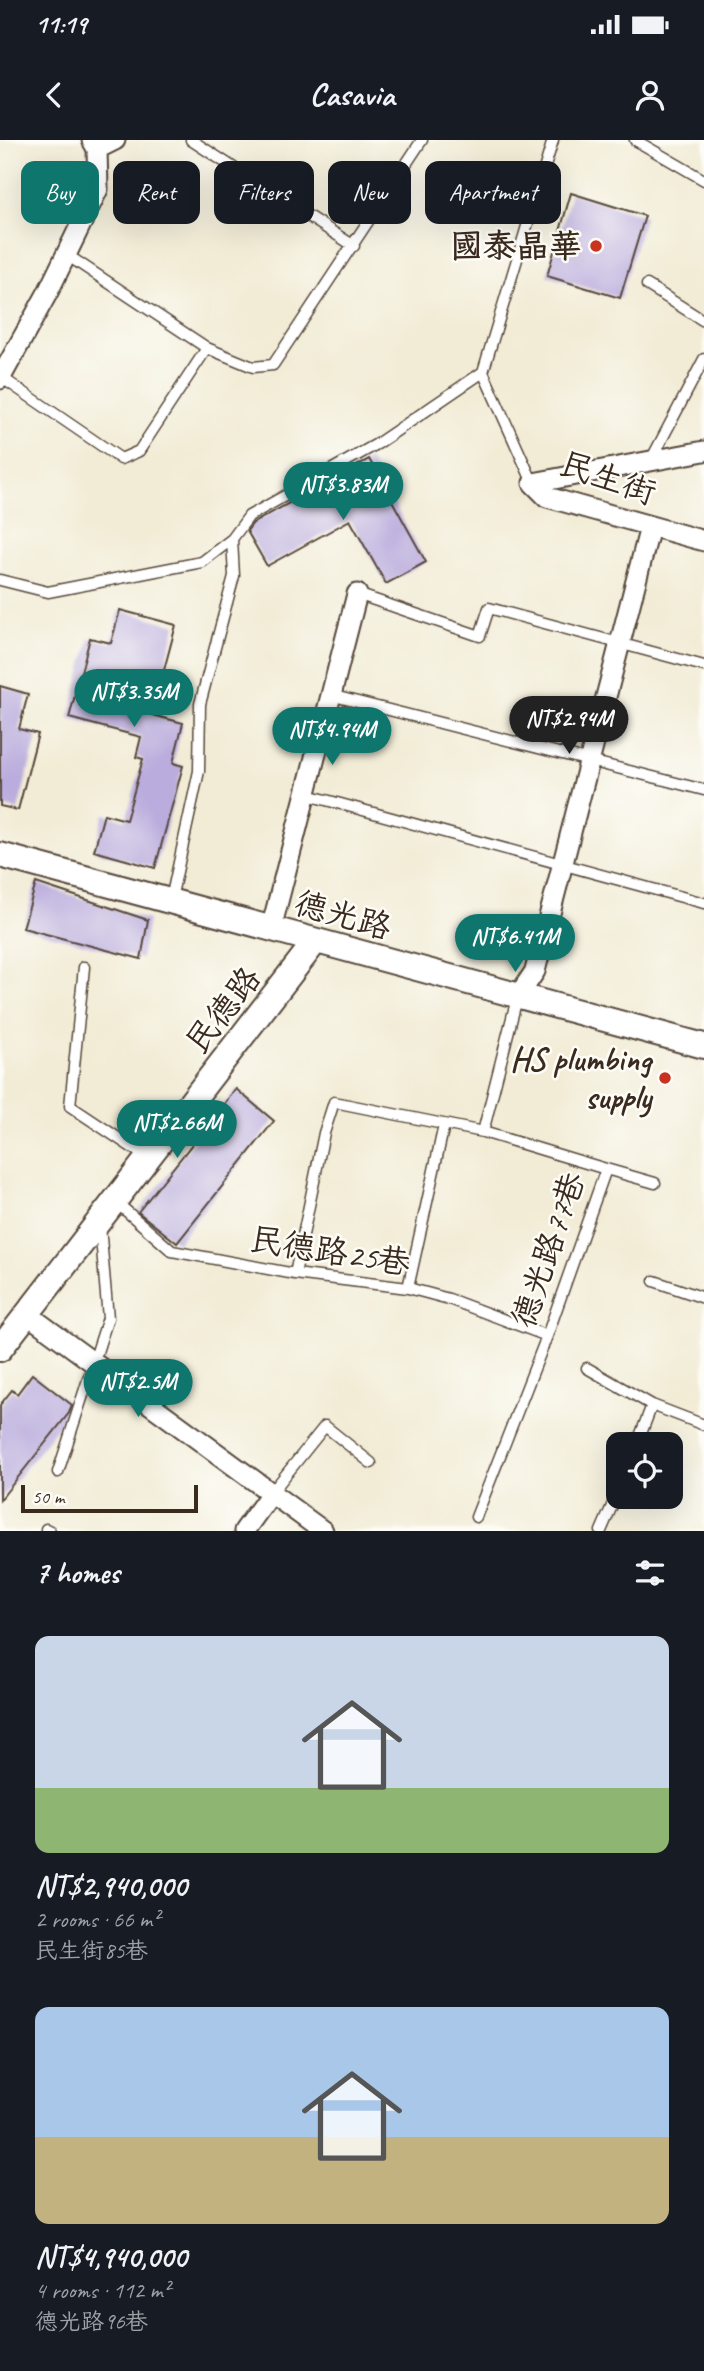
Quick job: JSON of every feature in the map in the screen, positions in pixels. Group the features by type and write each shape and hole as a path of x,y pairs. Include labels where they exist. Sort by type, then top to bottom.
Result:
{"street":[{"path":"1,378 67,255 98,189 101,143"},
{"path":"533,483 704,452"},
{"name":"民生街","path":"533,483 547,497 704,541"},
{"path":"517,998 534,971 650,527"},
{"path":"271,929 357,594"},
{"name":"德光路","path":"2,859 170,900 517,998 704,1046"},
{"name":"民德路","path":"0,1349 315,942"},
{"path":"27,1314 323,1531"},
{"path":"244,1531 272,1492"}],"lane":[{"path":"191,140 354,246"},
{"path":"67,255 206,348 253,367 273,365 422,140"},
{"path":"0,580 48,592 202,562 232,539 249,516 377,444 483,372 552,140"},
{"path":"635,140 704,180"},
{"path":"647,285 704,321"},
{"path":"1,378 121,459 139,451 206,348"},
{"path":"651,460 704,359"},
{"path":"483,372 533,483"},
{"path":"170,900 199,771 200,704 234,576 232,539"},
{"path":"357,594 480,636 489,608 704,666"},
{"path":"331,695 704,790"},
{"path":"304,794 704,903"},
{"path":"84,967 70,1107 149,1159"},
{"path":"483,1132 517,998"},
{"name":"德光路77巷","path":"295,1274 324,1133 334,1102 483,1132 606,1169 547,1336 476,1517"},
{"path":"408,1288 444,1125"},
{"path":"606,1169 655,1183"},
{"name":"民德路25巷","path":"116,1202 172,1251 295,1274 408,1288 449,1299 547,1336"},
{"path":"58,1472 108,1318 100,1222"},
{"path":"654,1281 704,1298"},
{"path":"587,1368 652,1405 704,1425"},
{"path":"642,1432 652,1405"},
{"path":"272,1492 325,1426 371,1463"},
{"path":"601,1531 611,1509"}],"building":[{"name":"國泰晶華","path":"571,193 645,216 620,298 547,276"},
{"path":"369,459 426,562 386,584 350,520 267,566 247,531 253,523"},
{"path":"120,610 176,625 152,715 183,723 173,763 183,766 155,868 94,851 104,814 126,820 143,759 136,757 141,737 69,718 90,638 111,643"},
{"path":"0,686 28,694 19,729 38,734 18,810 0,806"},
{"path":"36,883 148,920 141,959 23,928"},
{"path":"236,1089 274,1121 177,1243 138,1212"},
{"path":"32,1374 72,1405 69,1413 0,1500 0,1405 12,1390 17,1394"}],"place":[{"name":"國泰晶華","path":"596,246"},
{"name":"HS plumbing supply","path":"665,1078"}]}
